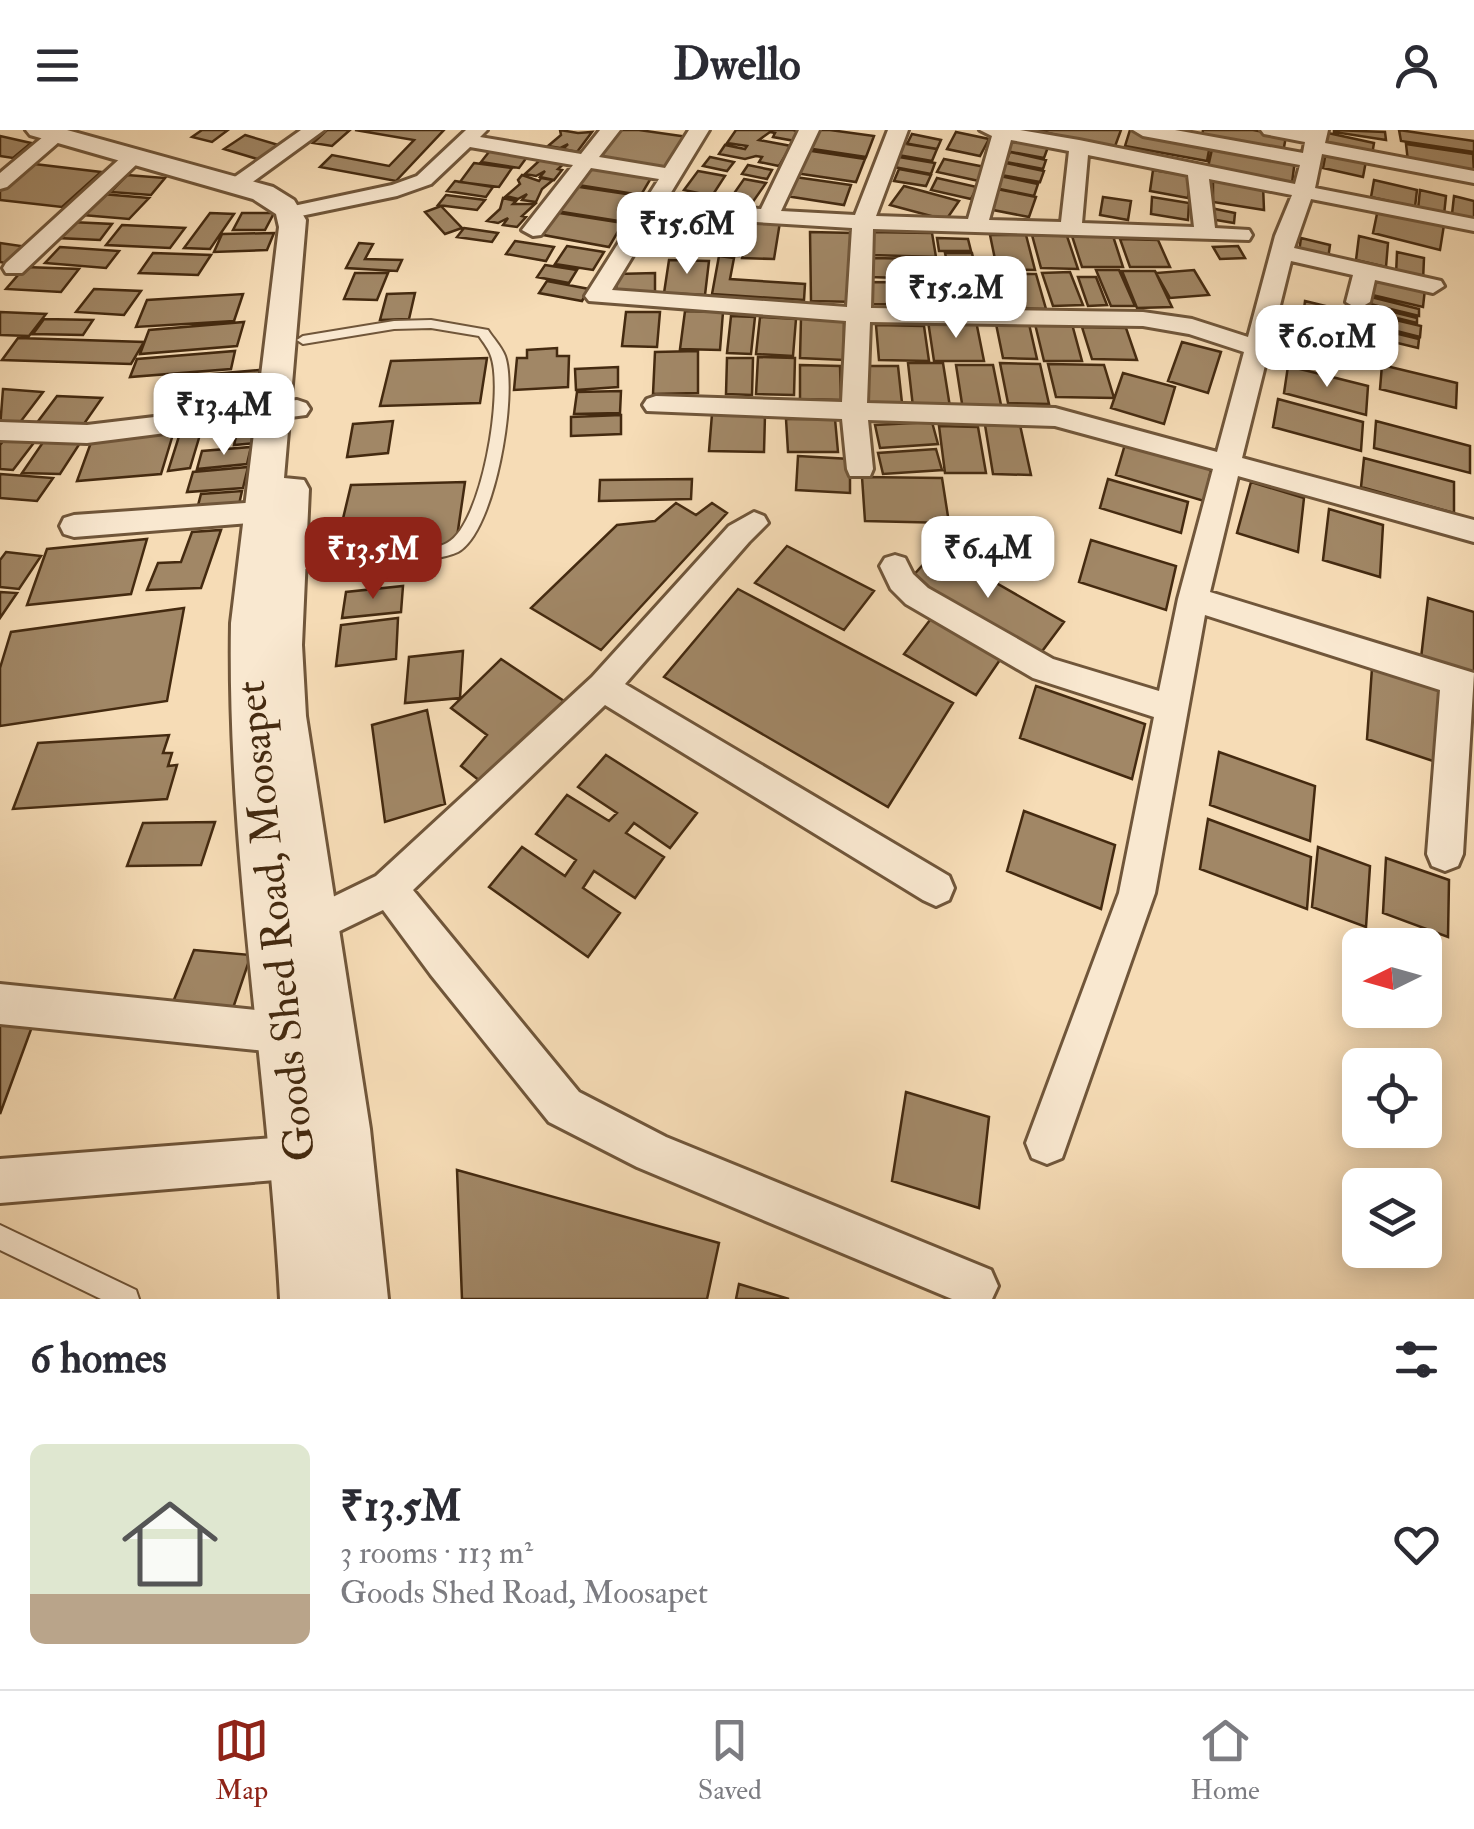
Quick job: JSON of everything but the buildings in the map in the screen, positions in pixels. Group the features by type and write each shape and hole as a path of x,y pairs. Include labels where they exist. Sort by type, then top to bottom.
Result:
{"street":[{"path":"534,230 610,130"},
{"path":"699,130 597,296 860,315 1143,319 1192,327 1258,348"},
{"path":"768,216 809,130"},
{"path":"860,469 854,409 863,222 898,130"},
{"path":"1143,130 1474,178"},
{"path":"1271,130 1313,154 1474,226"},
{"path":"59,132 294,194 300,210 424,180 472,135 670,174"},
{"path":"59,132 132,158 243,181"},
{"path":"0,183 59,132"},
{"path":"977,226 1009,132 1198,169 1313,154"},
{"path":"243,181 302,133"},
{"path":"1071,227 1078,146"},
{"path":"1047,1144 1137,893 1193,599 1282,252 1313,154"},
{"path":"5,274 132,158"},
{"path":"1198,169 1204,233"},
{"path":"648,209 863,222 1241,235"},
{"name":"Goods Shed Road, Moosapet","path":"300,210 302,340 261,512 250,623 249,687 265,888 300,1156 310,1299"},
{"name":"Goods Shed Road, Moosapet","path":"300,210 293,227 285,410 285,716 343,1129 358,1299"},
{"path":"1282,252 1432,286"},
{"path":"1358,302 1366,270"},
{"path":"656,406 1055,417 1474,530"},
{"path":"0,432 87,434 285,410"},
{"path":"74,526 261,512"},
{"path":"317,924 389,888 603,688 739,534 754,523"},
{"path":"895,566 901,581 917,596 1032,664 1172,709"},
{"path":"1193,599 1466,684 1445,854"},
{"path":"603,688 936,888"},
{"path":"265,888 309,870"},
{"path":"389,888 444,962 564,1106 652,1152 975,1286"},
{"path":"0,1004 286,1033"},
{"path":"0,1182 300,1156"}],"lane":[{"path":"287,563 426,554 454,548 468,536 482,502 499,425 498,356 483,333 431,324 394,325 302,340"},
{"path":"0,1237 128,1299"}]}
